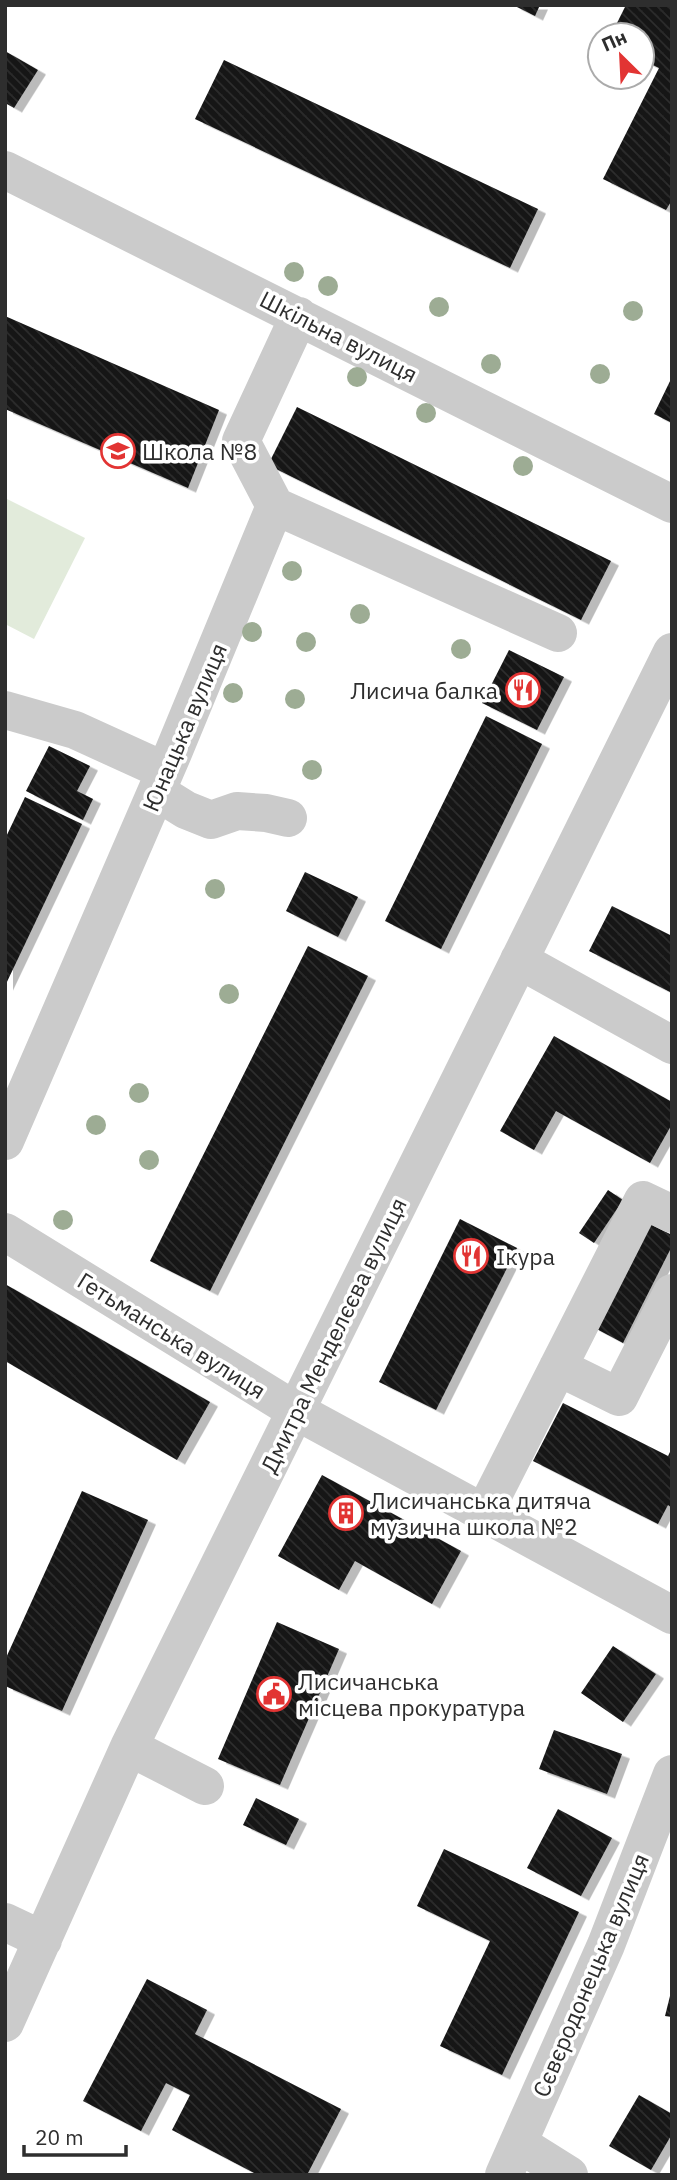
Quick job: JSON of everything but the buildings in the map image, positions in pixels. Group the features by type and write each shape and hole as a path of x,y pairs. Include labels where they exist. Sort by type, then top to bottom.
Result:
{"street":[{"name":"Шкільна вулиця","path":"5,170 672,504"},
{"path":"299,316 241,441 275,506 558,633"},
{"name":"Юнацька вулиця","path":"5,1141 161,782 275,506"},
{"name":"Дмитра Менделєєва вулиця","path":"5,2022 129,1746 672,652"},
{"path":"5,710 75,730 161,782 186,810 211,820 237,811 288,818"},
{"path":"519,960 672,1045"},
{"path":"484,1513 643,1200 672,1214"},
{"name":"Гетьманська вулиця","path":"5,1232 296,1411 672,1615"},
{"path":"558,1367 619,1397 672,1293"},
{"path":"129,1746 205,1786"},
{"name":"Сєвєродонецька вулиця","path":"511,2159 606,1945 672,1774"},
{"path":"5,1922 43,1940"},
{"path":"511,2159 569,2175"}],"green space":[{"path":"5,498 85,538 34,639 5,624"}],"place":[{"name":"Школа №8","path":"118,451"},
{"name":"Лисича балка","path":"523,690"},
{"name":"Ікура","path":"471,1256"},
{"name":"Лисичанська дитяча музична школа №2","path":"346,1513"},
{"name":"Лисичанська місцева прокуратура","path":"274,1694"}]}
